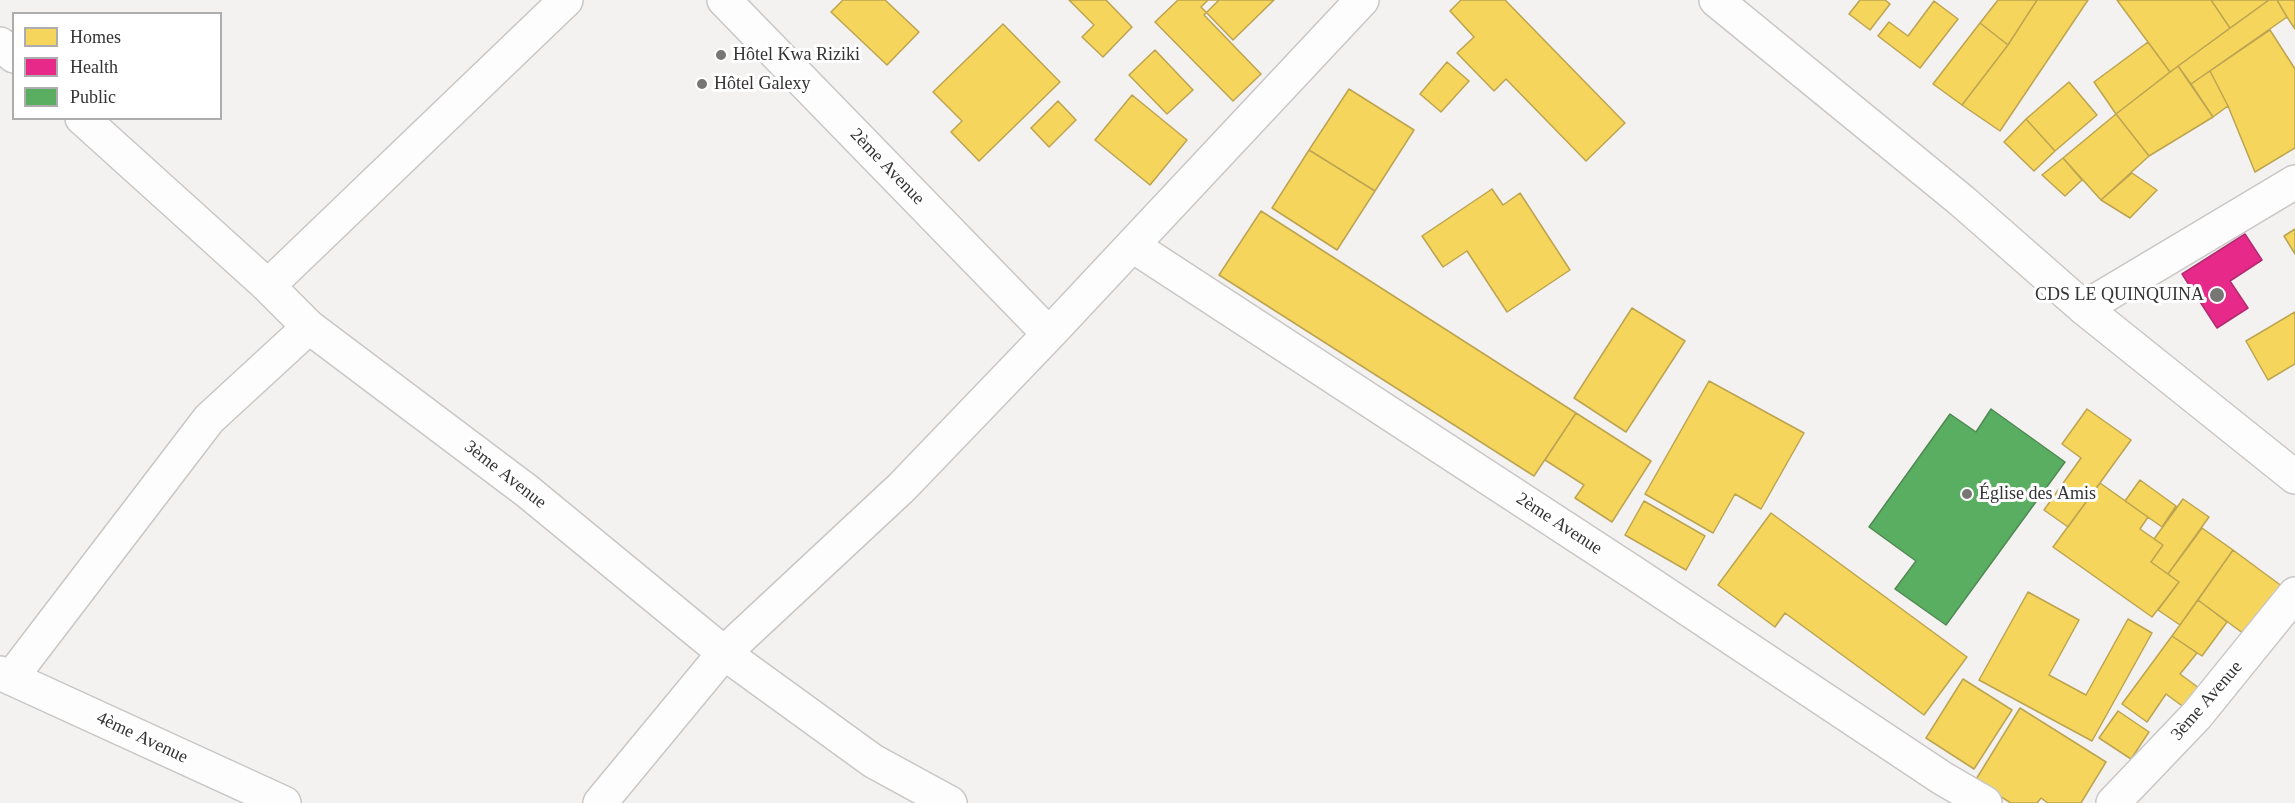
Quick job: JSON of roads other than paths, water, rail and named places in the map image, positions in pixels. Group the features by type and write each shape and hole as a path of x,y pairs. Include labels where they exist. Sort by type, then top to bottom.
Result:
{"street":[{"path":"268,286 566,0"},
{"name":"2ème Avenue","path":"724,0 1049,334"},
{"path":"600,803 724,653 902,487 1049,334 1362,0"},
{"path":"1716,0 1962,201 2084,308 2295,477"},
{"path":"0,44 12,54"},
{"name":"3ème Avenue","path":"84,120 268,286 309,327 527,491 724,653 873,761 950,803"},
{"path":"2084,308 2295,182"},
{"name":"2ème Avenue","path":"1132,246 1637,575 1942,778 1985,803"},
{"path":"5,676 209,419 309,327"},
{"name":"3ème Avenue","path":"2113,803 2197,715 2295,594"},
{"name":"4ème Avenue","path":"5,676 284,803"}],"place":[{"name":"Hôtel Kwa Riziki","path":"721,55"},
{"name":"Hôtel Galexy","path":"702,84"},
{"name":"CDS LE QUINQUINA","path":"2217,295"},
{"name":"Église des Amis","path":"1967,494"}]}
